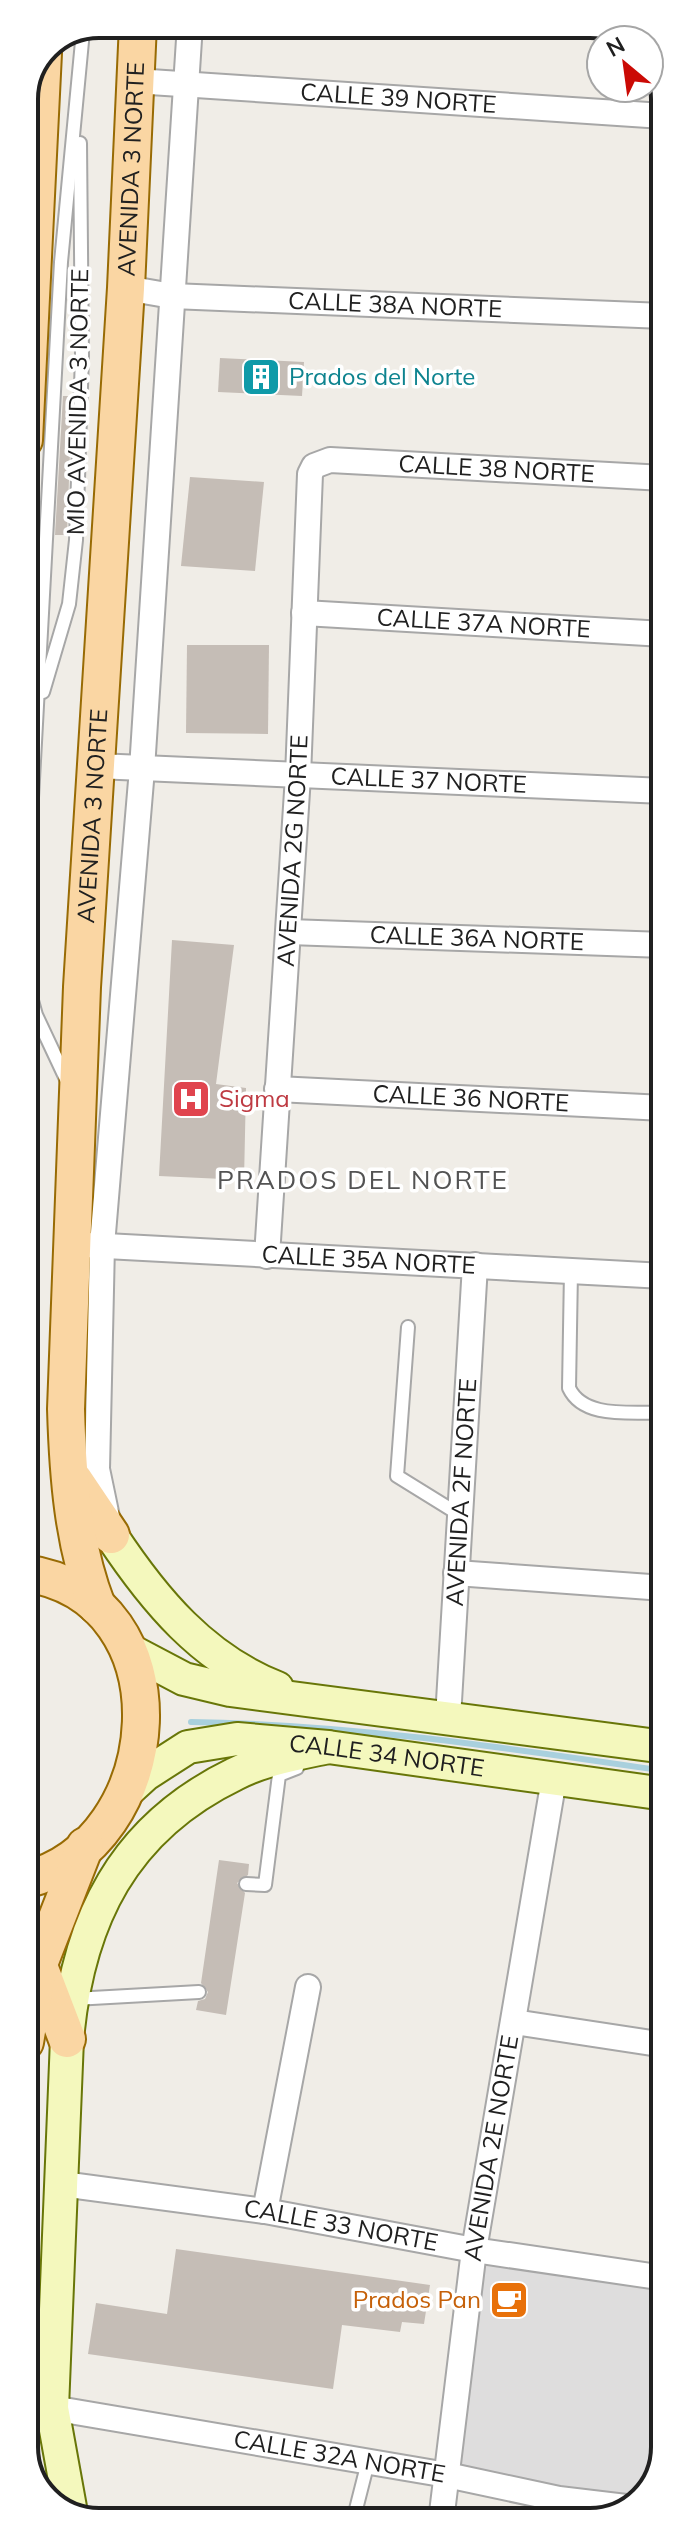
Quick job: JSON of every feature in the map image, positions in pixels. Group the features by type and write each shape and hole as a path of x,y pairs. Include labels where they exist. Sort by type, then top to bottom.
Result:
{"main road":[{"name":"AVENIDA 3 NORTE","path":"97,1606 79,1545 68,1472 66,1409 88,1245 76,1102 126,288 137,38"},
{"path":"68,1472 139,1578 192,1637 260,1682 310,1701"},
{"path":"38,1575 76,1589 113,1623 129,1650 140,1692 141,1734 135,1769 112,1815 86,1844 49,1873 38,1876"},
{"name":"CALLE 34 NORTE","path":"129,1650 184,1679 230,1690 651,1745"},
{"name":"CALLE 34 NORTE","path":"124,1794 146,1774 188,1747 237,1739 337,1748 651,1792"},
{"path":"69,2500 52,2408 67,2039 71,1999 97,1910 117,1875 151,1835 202,1792 236,1773 273,1759 337,1748"},
{"path":"38,1970 86,1844"},
{"path":"39,1964 67,2039"}],"street":[{"name":"AVENIDA 3 NORTE","path":"111,1535 97,1469 88,1245 142,769 189,38"},
{"name":"CALLE 39 NORTE","path":"135,81 651,115"},
{"name":"CALLE 38A NORTE","path":"126,288 172,296 651,315"},
{"name":"CALLE 38 NORTE","path":"330,460 651,477"},
{"name":"AVENIDA 2G NORTE","path":"267,1256 298,776 310,474 314,466 330,460"},
{"name":"CALLE 37A NORTE","path":"304,613 651,633"},
{"name":"CALLE 37 NORTE","path":"97,766 651,790"},
{"name":"CALLE 36A NORTE","path":"289,932 651,945"},
{"name":"CALLE 36 NORTE","path":"277,1089 651,1107"},
{"name":"CALLE 35A NORTE","path":"88,1245 651,1275"},
{"name":"AVENIDA 2F NORTE","path":"448,1718 475,1265"},
{"path":"456,1573 651,1587"},
{"name":"AVENIDA 2E NORTE","path":"443,2508 474,2250 554,1779"},
{"path":"265,2211 308,1987"},
{"path":"514,2022 651,2043"},
{"name":"CALLE 33 NORTE","path":"62,2184 265,2211 474,2250 651,2276"},
{"path":"52,2408 82,2505"},
{"name":"CALLE 32A NORTE","path":"52,2408 447,2475 604,2506"}],"lane":[{"name":"MIO AVENIDA 3 NORTE","path":"38,679 61,262 82,41"},
{"name":"MIO AVENIDA 3 NORTE","path":"38,708 69,604 76,540 82,356 80,85"},
{"path":"38,1019 76,1102"},
{"path":"571,1271 569,1388 575,1402 586,1409 651,1412"},
{"path":"408,1327 397,1476 460,1515"},
{"path":"246,1884 265,1885 279,1775 337,1748"},
{"path":"71,1999 199,1992"},
{"path":"356,2508 368,2462"}],"shaded area":[{"path":"474,2250 651,2276 651,2447 643,2477 630,2493 611,2504 447,2475"}],"building":[{"name":"Prados del Norte","path":"220,358 304,362 302,396 218,392"},
{"path":"63,396 72,396 67,535 55,535"},
{"path":"190,477 264,482 255,571 181,566"},
{"path":"187,645 269,645 268,734 186,733"},
{"path":"172,940 234,945 216,1084 246,1088 244,1180 159,1176"},
{"path":"219,1860 249,1864 248,1875 237,1883 245,1893 226,2015 196,2010 198,2001 205,1999 208,1992 201,1983"},
{"path":"176,2249 430,2285 424,2324 402,2322 400,2332 342,2325 333,2389 88,2354 96,2303 167,2314"}],"waterway":[{"path":"191,1722 369,1732 651,1769"}],"place":[{"name":"Prados del Norte","path":"261,377"},
{"name":"Sigma","path":"191,1099"},
{"name":"Prados Pan","path":"509,2300"}],"district":[{"name":"PRADOS DEL NORTE","path":"363,1180"}]}
